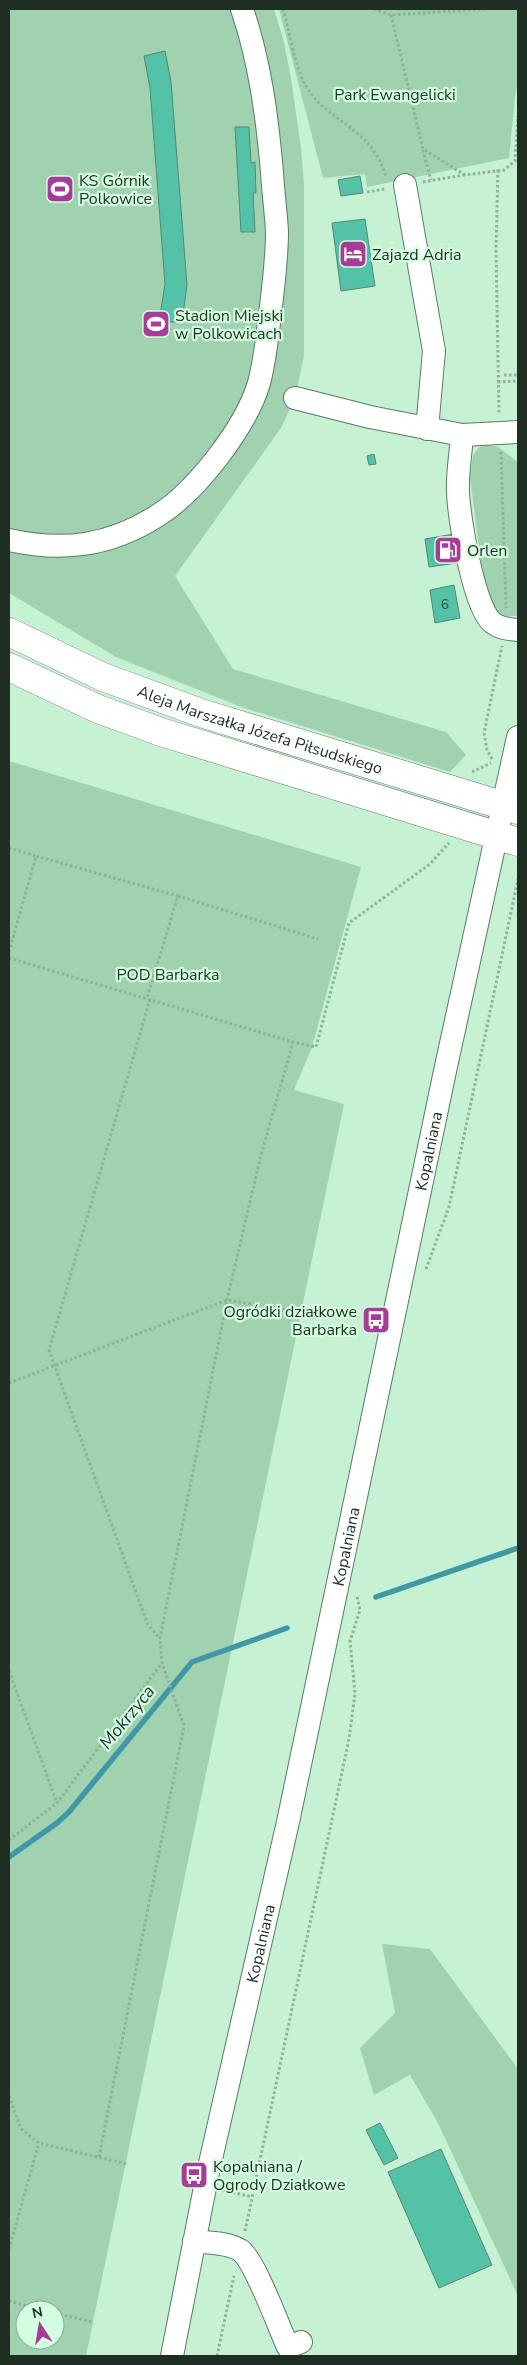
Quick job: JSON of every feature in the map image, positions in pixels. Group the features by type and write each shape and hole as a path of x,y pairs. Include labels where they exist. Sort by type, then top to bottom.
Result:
{"main road":[{"name":"Aleja Marszałka Józefa Piłsudskiego","path":"9,632 103,678 201,713 511,808"},
{"name":"Aleja Marszałka Józefa Piłsudskiego","path":"9,667 98,709 162,732 507,839"}],"street":[{"path":"9,540 46,546 72,546 118,537 139,527 168,509 191,489 230,439 259,384 268,333 277,233 267,112 257,58 242,9"},
{"path":"397,187 434,351 427,428"},
{"path":"295,398 370,417 462,435 509,432"},
{"path":"462,435 458,492 470,570 483,611 492,623 512,630"},
{"name":"Kopalniana","path":"172,2356 205,2186 507,839 518,737"},
{"path":"194,2241 220,2244 240,2250 251,2264 288,2347 301,2342"}],"path":[{"path":"283,9 306,85 318,101 366,139 397,187"},
{"path":"374,9 391,15 485,9"},
{"path":"391,15 431,180"},
{"path":"423,149 465,175 504,170 515,161 518,116"},
{"path":"469,774 494,762 487,750 484,734 512,630 506,614 509,432 498,382 496,250 498,170"},
{"path":"504,375 518,374"},
{"path":"498,382 518,381"},
{"path":"9,958 293,1042 316,1047 349,924 430,864 452,840"},
{"path":"9,848 178,896 318,939"},
{"path":"9,952 36,856"},
{"path":"422,1277 443,1229 449,1207 518,879"},
{"path":"160,1638 147,1623 53,1366 49,1350 178,896"},
{"path":"98,2157 184,1726 162,1663 160,1638 227,1300 260,1159 293,1042"},
{"path":"9,1383 227,1300 302,1312"},
{"path":"217,2356 353,1714 355,1694 350,1641 360,1610 356,1592"},
{"path":"9,1840 57,1803 162,1663"},
{"path":"9,1671 57,1803"},
{"path":"9,2096 20,2129 39,2143 127,2164"},
{"path":"9,2249 39,2143"},
{"path":"205,2186 252,2197"},
{"path":"65,2315 92,2322"}],"green space":[{"name":"Stadion Miejski w Polkowicach","path":"9,9 274,9 283,38 291,78 301,148 304,185 304,356 295,398 281,428 175,576 233,669 446,732 466,755 450,772 244,708 116,657 9,593"},
{"name":"Park Ewangelicki","path":"279,9 518,9 518,80 509,158 367,187 365,174 323,178"},
{"path":"485,445 498,447 518,462 517,616 506,616 496,611 484,587 470,477 473,456 478,448"},
{"name":"POD Barbarka","path":"9,761 361,867 312,1047 294,1090 344,1104 86,2356 9,2356"},
{"path":"382,1944 430,1949 518,2069 518,2296 438,2123 410,2075 374,2095 360,2048 395,2013"}],"building":[{"path":"165,51 171,82 187,285 182,322 159,322 165,284 150,88 144,56"},
{"path":"235,127 249,127 251,163 255,162 256,193 253,193 255,232 241,232"},
{"path":"360,176 363,193 341,196 338,180"},
{"name":"Zajazd Adria","path":"365,219 375,286 341,291 332,223"},
{"path":"374,454 376,464 369,465 367,456"},
{"name":"Orlen","path":"466,532 471,561 429,567 425,539"},
{"path":"454,585 460,618 435,623 430,590"},
{"path":"380,2123 398,2158 384,2165 366,2130"},
{"path":"441,2149 492,2265 439,2288 388,2172"}],"waterway":[{"name":"Mokrzyca","path":"376,1597 518,1548"},
{"name":"Mokrzyca","path":"9,1857 57,1823 69,1812 192,1662 287,1628"}],"place":[{"name":"KS Górnik Polkowice","path":"60,189"},
{"name":"Zajazd Adria","path":"353,254"},
{"name":"Stadion Miejski w Polkowicach","path":"156,324"},
{"name":"Orlen","path":"448,550"},
{"name":"Ogródki działkowe Barbarka","path":"376,1320"},
{"name":"Kopalniana / Ogrody Działkowe","path":"194,2175"}]}
